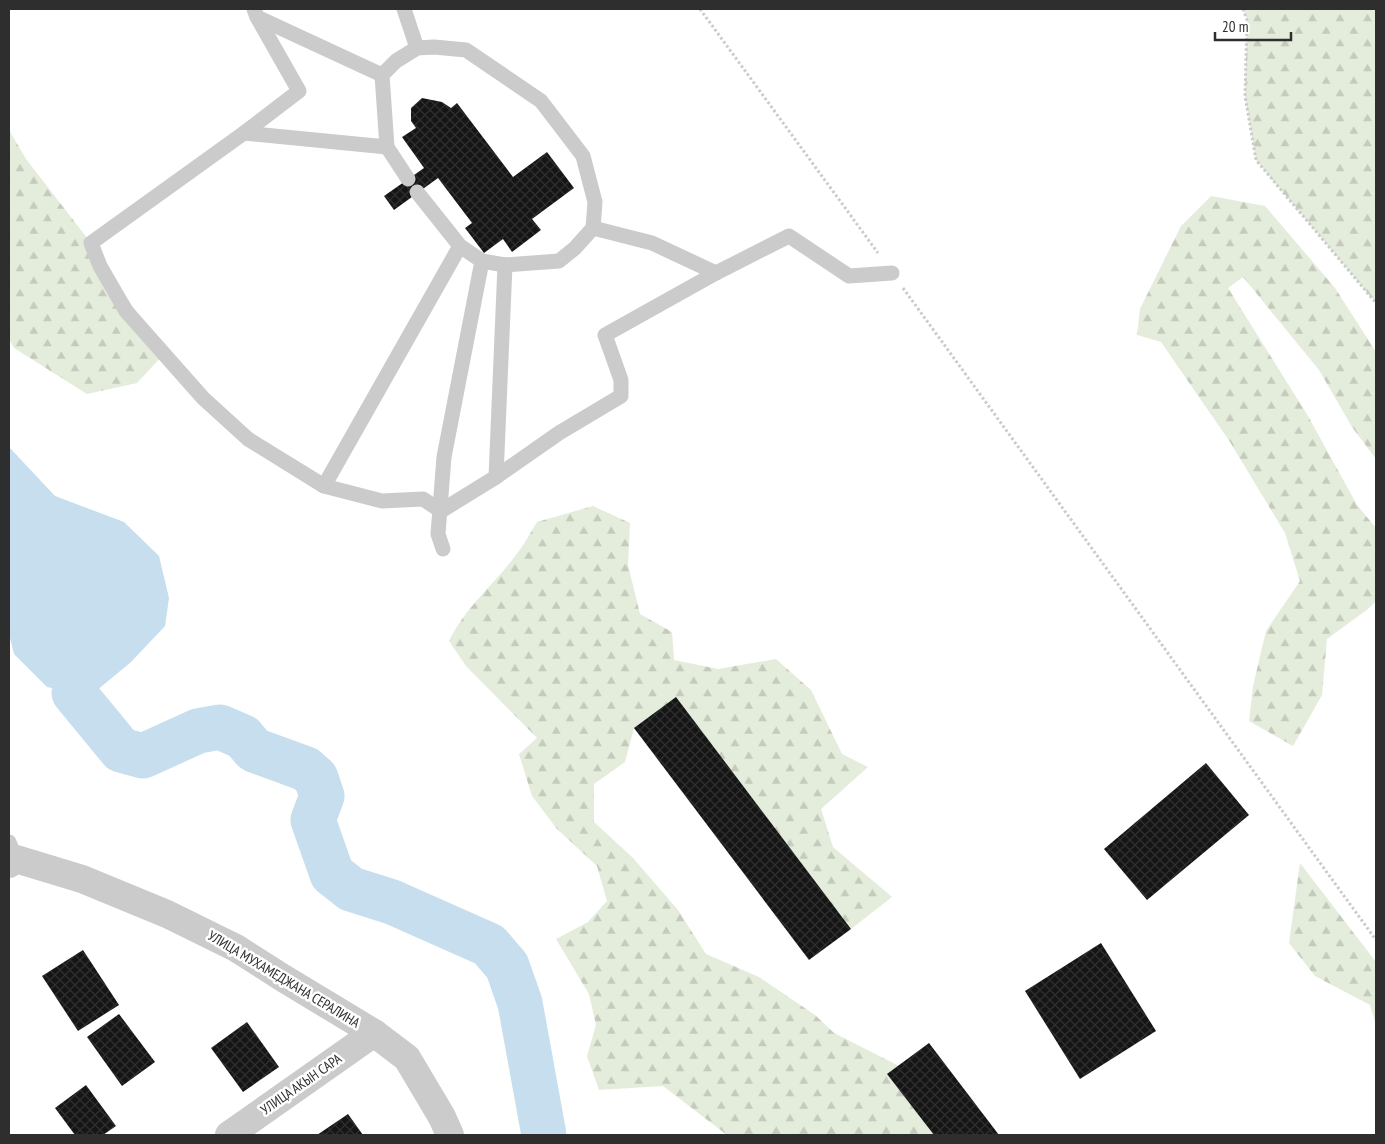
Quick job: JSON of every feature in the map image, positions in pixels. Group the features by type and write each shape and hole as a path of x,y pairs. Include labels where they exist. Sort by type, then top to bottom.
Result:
{"street":[{"name":"УЛИЦА МУХАМЕДЖАНА СЕРАЛИНА","path":"11,855 139,902 236,948 374,1033 407,1058 442,1117 450,1135"},
{"name":"УЛИЦА АКЫН САРА","path":"229,1135 374,1033"}],"lane":[{"path":"404,9 417,48"},
{"path":"256,13 382,75"},
{"path":"256,13 299,91 91,243 100,266 126,310 203,398 248,439 324,486 382,501 423,499 441,511"},
{"path":"408,179 387,147 382,75 396,61 417,48 434,47 466,50 541,101 583,156 595,202 593,228 575,248 559,261 505,265 482,261 460,246 417,192"},
{"path":"244,133 387,147"},
{"path":"593,228 652,243 716,273"},
{"path":"441,511 496,477 559,433 620,396 621,380 606,336 716,273 789,236 849,276 892,273"},
{"path":"324,486 460,246"},
{"path":"443,549 438,534 444,457 482,261"},
{"path":"496,477 505,265"}],"path":[{"path":"700,9 1376,940"},
{"path":"1242,9 1247,20 1245,96 1256,160 1376,303"}],"green space":[{"path":"1243,9 1376,9 1376,303 1256,160 1245,96 1247,20"},
{"path":"9,130 26,159 91,243 164,354 137,383 87,394 14,348 9,339"},
{"path":"1211,196 1265,206 1335,288 1376,352 1376,459 1352,427 1319,370 1243,277 1228,288 1308,416 1357,505 1376,528 1376,601 1327,639 1322,695 1293,746 1249,721 1253,686 1266,631 1300,581 1285,533 1230,442 1161,342 1137,335 1140,309 1181,226"},
{"path":"593,506 630,523 628,565 640,614 672,632 674,660 718,669 776,659 811,690 842,754 868,767 821,809 833,847 892,897 851,929 634,728 625,762 594,784 594,822 633,858 678,910 706,954 759,977 815,1015 834,1033 903,1068 947,1135 727,1135 663,1086 599,1090 587,1056 596,1025 589,994 556,939 588,922 607,901 597,866 557,829 532,796 519,754 537,738 466,666 449,641 464,617 508,566 537,522"},
{"path":"1300,863 1376,962 1376,1025 1370,1005 1315,976 1289,943"}],"water":[{"path":"9,447 55,496 124,522 159,556 169,598 165,626 131,662 90,696 47,687 14,654 9,634"}],"building":[{"path":"422,98 442,102 451,108 457,103 513,177 547,152 574,188 532,219 541,230 512,252 503,239 484,253 465,228 472,223 438,178 394,210 384,196 424,168 402,137 416,128 411,121 411,108"},
{"path":"676,697 851,929 809,960 634,728"},
{"path":"1206,763 1249,815 1147,900 1104,849"},
{"path":"1101,943 1156,1031 1080,1079 1025,991"},
{"path":"83,950 119,1005 78,1031 42,976"},
{"path":"119,1014 155,1062 122,1086 87,1037"},
{"path":"247,1022 279,1067 243,1092 211,1048"},
{"path":"929,1043 999,1135 934,1135 887,1074"},
{"path":"86,1085 116,1126 103,1135 75,1135 55,1108"},
{"path":"348,1114 363,1135 317,1135"}],"waterway":[{"path":"74,693 121,750 143,756 198,731 220,727 243,737 254,750 306,769 316,778 322,796 313,820 332,874 351,889 392,902 489,945 507,966 520,1003 544,1135"}]}
